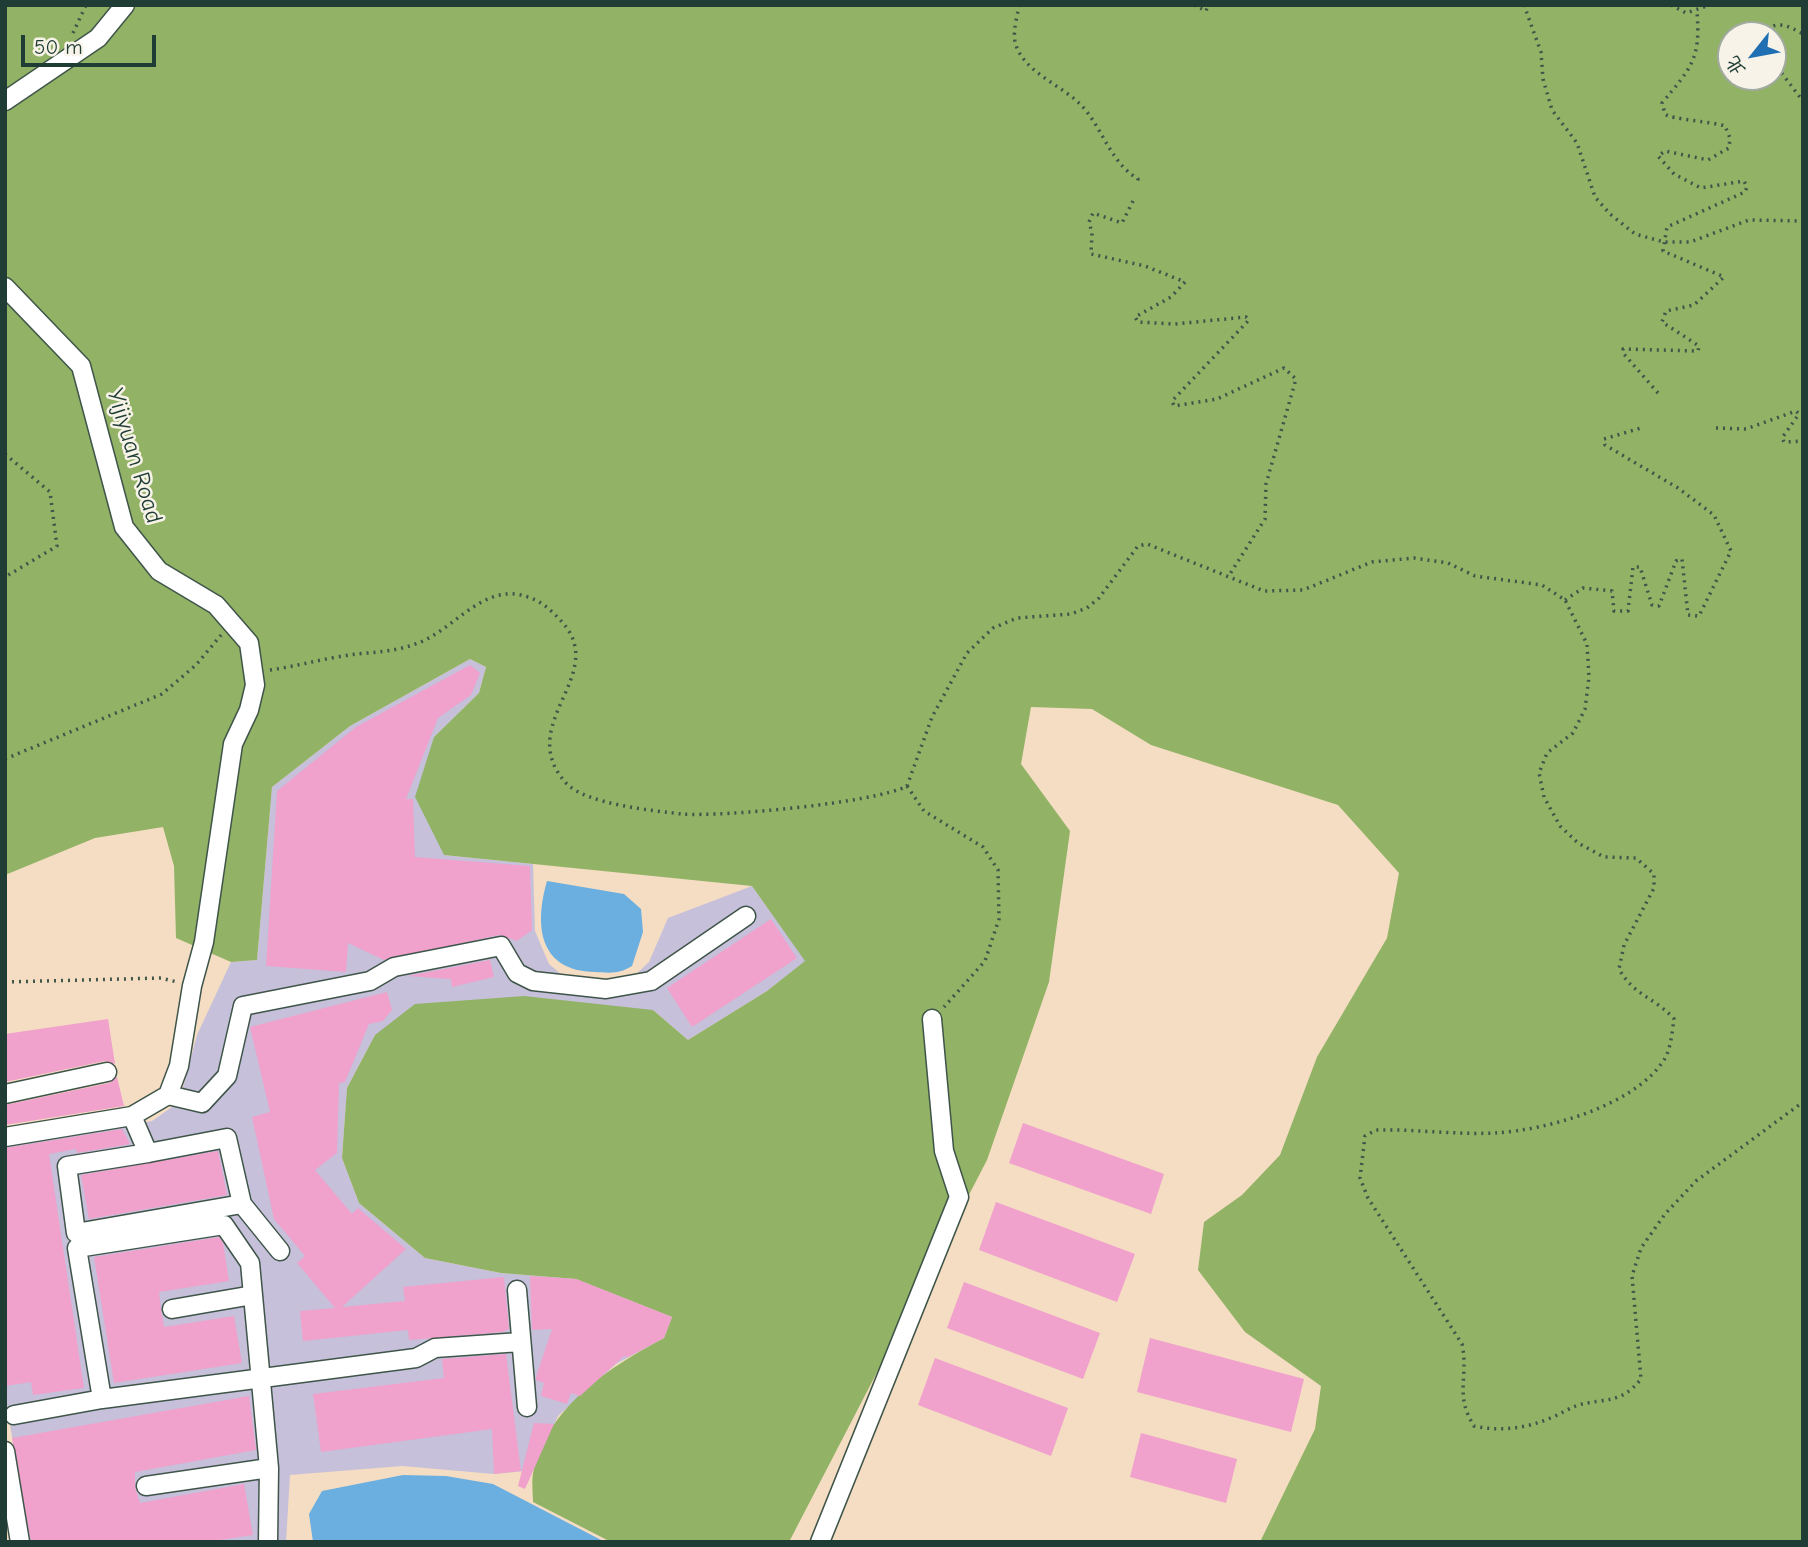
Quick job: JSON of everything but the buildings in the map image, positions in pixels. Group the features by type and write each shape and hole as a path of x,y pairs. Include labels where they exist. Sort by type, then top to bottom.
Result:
{"street":[{"path":"5,101 98,38 125,5"},
{"name":"Yijiyuan Road","path":"5,287 81,366 124,527 159,570 216,605 249,643 255,672 256,685 249,710 233,744 204,942 192,986 179,1066 168,1095"},
{"path":"5,1137 132,1116 168,1095 202,1103 227,1076 243,1006 370,982 394,967 501,947 517,973 533,981 606,989 651,981 746,916"},
{"path":"820,1542 958,1196 944,1151 932,1019"},
{"path":"5,1094 107,1072"},
{"path":"132,1116 148,1153"},
{"path":"242,1204 76,1233 66,1167 227,1138 242,1204 280,1251"},
{"path":"102,1399 77,1248 224,1225 250,1263 269,1468 268,1542"},
{"path":"517,1290 527,1407"},
{"path":"172,1309 253,1295"},
{"path":"14,1415 102,1399 416,1358 435,1348 520,1342"},
{"path":"5,1451 20,1542"},
{"path":"146,1486 269,1468"}],"path":[{"path":"1019,5 1014,36 1017,50 1048,81 1082,106 1124,170 1138,179 1137,182"},
{"path":"1194,5 1206,11 1208,5"},
{"path":"1524,5 1541,52 1543,79 1552,110 1577,143 1595,197 1610,214 1635,234 1664,242 1690,242 1749,220 1803,221"},
{"path":"1671,5 1686,13 1697,12 1710,5"},
{"path":"1658,393 1623,353 1623,349 1698,351 1699,346 1662,322 1666,311 1694,305 1724,277 1663,251 1667,227 1745,192 1747,187 1744,181 1701,188 1674,174 1658,156 1665,151 1708,160 1728,148 1730,138 1725,126 1708,120 1672,118 1665,114 1661,103 1692,66 1700,41 1697,12"},
{"path":"1787,26 1803,34"},
{"path":"1787,80 1803,101"},
{"path":"1133,201 1122,223 1093,213 1088,222 1092,233 1091,254 1144,266 1185,282 1171,297 1135,317 1138,322 1175,324 1246,317 1249,320 1172,401 1174,406 1217,399 1284,368 1296,379 1266,484 1265,519 1228,577"},
{"path":"1716,429 1746,429 1796,411 1799,414 1782,438 1784,442 1803,441"},
{"path":"1565,600 1583,589 1612,591 1614,611 1628,611 1633,567 1640,566 1652,605 1659,606 1676,561 1682,559 1688,615 1699,616 1731,551 1714,515 1678,488 1605,445 1604,439 1641,428"},
{"path":"5,454 50,492 57,546 5,577"},
{"path":"255,672 405,648 427,639 488,597 528,596 552,610 567,627 576,648 568,689 552,720 548,748 551,760 566,784 581,793 624,805 684,814 837,801 883,795 907,786 932,718 967,653 993,628 1017,618 1071,614 1087,608 1110,585 1131,552 1147,544 1264,591 1288,592 1316,587 1343,572 1372,562 1414,558 1448,564 1475,576 1542,585 1565,600 1587,644 1589,677 1585,709 1573,733 1547,753 1539,773 1544,797 1560,827 1578,843 1604,857 1636,858 1654,874 1654,888 1624,945 1619,969 1639,995 1667,1010 1674,1019 1665,1059 1647,1079 1609,1105 1530,1128 1495,1133 1376,1130 1366,1136 1360,1178 1368,1198 1462,1343 1465,1360 1462,1408 1474,1426 1496,1431 1522,1427 1576,1406 1620,1398 1631,1391 1641,1379 1632,1276 1641,1248 1665,1214 1696,1181 1803,1102"},
{"path":"5,759 162,694 196,665 232,624"},
{"path":"907,786 924,811 983,846 998,870 999,919 985,961 932,1019"},
{"path":"5,982 161,978 192,986"}],"shaded area":[{"path":"470,659 486,667 479,693 434,737 444,855 533,864 535,931 549,964 569,981 606,984 631,979 649,962 668,918 752,886 806,961 767,991 688,1040 653,1010 375,1035 347,1088 342,1158 359,1203 425,1258 501,1273 576,1279 672,1317 664,1338 616,1364 558,1416 534,1470 494,1474 402,1466 290,1475 286,1542 29,1542 5,1393 5,1147 152,1121 179,1102 197,1035 231,962 257,960 272,787 350,726"}],"green space":[{"path":"5,5 1803,5 1803,1542 1260,1542 1315,1429 1321,1386 1245,1332 1198,1270 1204,1222 1242,1195 1280,1155 1317,1057 1387,938 1399,873 1338,805 1151,745 1092,709 1031,707 1021,764 1070,831 1049,982 987,1160 789,1542 611,1542 533,1502 534,1469 553,1426 568,1407 603,1375 664,1338 672,1317 576,1279 501,1273 425,1258 359,1203 342,1158 347,1088 375,1035 415,1004 524,996 653,1010 688,1040 767,991 805,961 752,886 444,855 415,797 434,737 479,693 486,667 470,659 350,726 272,787 257,960 231,962 176,938 174,866 163,827 95,838 5,875"}],"water":[{"path":"547,881 624,894 641,909 643,932 632,966 615,972 576,970 562,964 552,955 545,943 542,929 541,914"},
{"path":"403,1475 446,1476 493,1484 605,1542 313,1542 309,1514 322,1491"}]}
